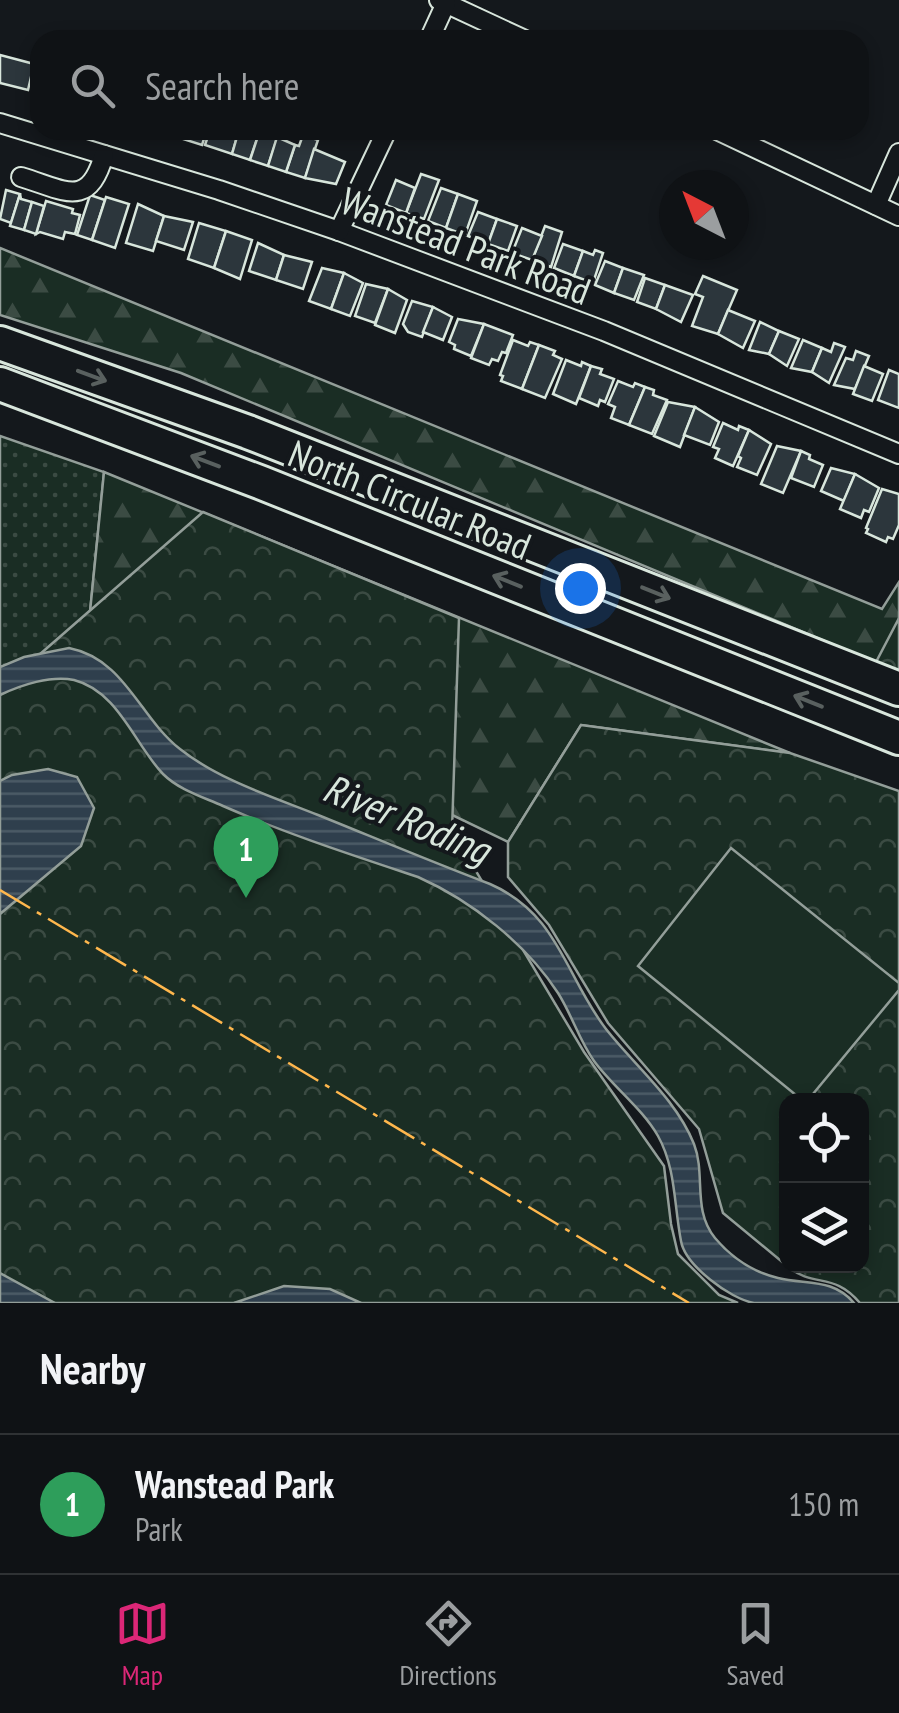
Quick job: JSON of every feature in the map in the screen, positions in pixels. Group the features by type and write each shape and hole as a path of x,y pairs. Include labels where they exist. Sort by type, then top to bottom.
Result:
{"highway":[{"name":"North Circular Road","path":"0,342 248,432 899,690"},
{"name":"North Circular Road","path":"0,384 262,482 899,738"}],"street":[{"path":"435,30 451,3 505,30"},
{"name":"Wanstead Park Road","path":"0,123 30,132"},
{"name":"Wanstead Park Road","path":"57,140 339,231 604,331 899,454"},
{"path":"339,231 382,140"},
{"path":"738,140 899,216"},
{"path":"21,177 73,192 87,189 97,177 104,154"},
{"path":"876,204 899,154"}],"green space":[{"path":"0,248 882,609 899,582 899,672 181,373 0,315"},
{"path":"0,436 104,472 86,652 58,649 0,667"},
{"path":"104,472 790,753 581,725 508,842 86,652"},
{"path":"203,512 459,618 452,831 584,1052 664,1166 678,1254 719,1295 738,1303 0,1303 0,689"},
{"path":"899,618 899,672 875,664"},
{"path":"581,725 790,753 899,791 899,1303 860,1303 841,1287 797,1273 869,1273 869,1093 779,1093 779,1259 723,1213 699,1129 608,1023 549,925 508,877 508,842"},
{"path":"731,848 899,983 899,990 814,1093 793,1093 638,966"}],"water":[{"path":"69,648 104,664 166,736 212,770 490,884 531,912 546,929 606,1029 677,1112 694,1144 701,1204 715,1238 751,1268 778,1278 828,1286 854,1303 754,1303 733,1295 700,1270 681,1241 671,1174 658,1136 594,1061 545,975 514,941 478,911 418,877 271,826 176,784 153,762 114,707 89,686 74,680 46,680 0,695 0,667 24,657"},
{"path":"48,769 77,777 94,808 81,846 0,914 0,781"},
{"path":"0,1273 55,1303 0,1303"},
{"path":"284,1286 330,1289 361,1303 234,1303"}],"building":[{"path":"0,55 30,63 28,90 0,83"},
{"path":"207,140 236,140 232,154 205,145"},
{"path":"236,140 257,140 250,160 232,154"},
{"path":"257,140 277,140 268,166 250,160"},
{"path":"276,140 295,145 286,172 268,166"},
{"path":"301,140 318,140 305,178 286,172 295,145 299,146"},
{"path":"314,149 345,162 336,184 305,178"},
{"path":"421,174 439,180 424,219 406,213"},
{"path":"396,180 415,188 406,213 386,205"},
{"path":"441,188 458,194 446,228 428,221"},
{"path":"6,190 20,194 11,223 0,219"},
{"path":"20,194 21,199 32,202 24,230 10,226"},
{"path":"458,194 477,201 465,235 446,228"},
{"path":"90,195 105,200 92,240 77,235"},
{"path":"106,197 129,204 115,248 92,240"},
{"path":"46,201 80,215 75,234 65,232 63,239 36,234"},
{"path":"32,202 44,206 36,234 24,230"},
{"path":"138,204 164,216 153,251 126,243"},
{"path":"478,212 497,219 488,244 468,236"},
{"path":"164,216 193,222 184,250 156,241"},
{"path":"497,219 517,226 508,251 488,244"},
{"path":"199,223 226,231 214,268 188,259"},
{"path":"545,226 562,232 551,267 532,260"},
{"path":"522,228 542,236 532,260 512,253"},
{"path":"226,231 252,240 240,279 214,268"},
{"path":"258,243 284,255 276,280 249,271"},
{"path":"563,244 583,251 574,276 554,268"},
{"path":"595,250 603,253 593,283 574,276 583,251 593,255"},
{"path":"284,255 312,262 303,289 276,280"},
{"path":"605,261 623,268 614,293 595,285"},
{"path":"322,268 344,273 331,309 309,301"},
{"path":"623,268 644,275 634,300 614,293"},
{"path":"344,273 363,283 350,316 331,309"},
{"path":"703,276 737,290 718,334 692,326 703,297 695,294"},
{"path":"645,278 665,285 656,309 637,302"},
{"path":"366,284 388,289 375,323 355,316"},
{"path":"665,285 693,295 681,322 656,309"},
{"path":"388,289 407,300 395,333 375,325"},
{"path":"412,301 433,307 422,337 408,332 403,324"},
{"path":"433,307 452,317 443,340 423,332"},
{"path":"728,310 755,321 743,348 718,334"},
{"path":"458,319 484,324 471,356 454,349 455,345 449,342"},
{"path":"760,322 779,331 769,354 749,350"},
{"path":"484,324 513,335 506,353 502,352 498,361 492,359 489,365 471,358"},
{"path":"779,331 799,339 787,366 769,354"},
{"path":"513,340 528,346 530,342 539,345 522,389 501,381"},
{"path":"803,340 822,348 812,372 791,368"},
{"path":"834,343 845,347 829,383 812,372 822,348 831,352"},
{"path":"539,345 555,351 553,355 562,359 545,398 522,389"},
{"path":"856,351 869,356 855,389 834,385 846,358 853,360"},
{"path":"566,360 591,366 576,404 553,394"},
{"path":"591,366 614,379 605,402 600,400 598,406 579,398"},
{"path":"864,366 883,374 872,401 853,394"},
{"path":"889,370 899,374 899,408 878,400"},
{"path":"618,381 645,387 629,425 611,418 615,407 608,404"},
{"path":"645,387 667,400 652,434 629,425"},
{"path":"668,402 695,407 680,447 654,436"},
{"path":"695,407 719,422 710,445 684,435"},
{"path":"723,423 749,430 733,466 715,458 719,449 713,447"},
{"path":"749,430 771,444 757,475 737,467"},
{"path":"777,446 801,451 783,493 761,484"},
{"path":"801,451 823,465 814,487 791,478"},
{"path":"831,468 855,474 844,501 821,491"},
{"path":"855,474 879,488 869,512 864,510 861,518 840,509"},
{"path":"882,489 899,494 899,525 893,539 888,537 886,542 866,533"}],"power":[{"path":"0,890 689,1303"}],"place":[{"name":"Wanstead Park","path":"246,898"}],"water label":[{"name":"River Roding","path":"407,818"}]}
